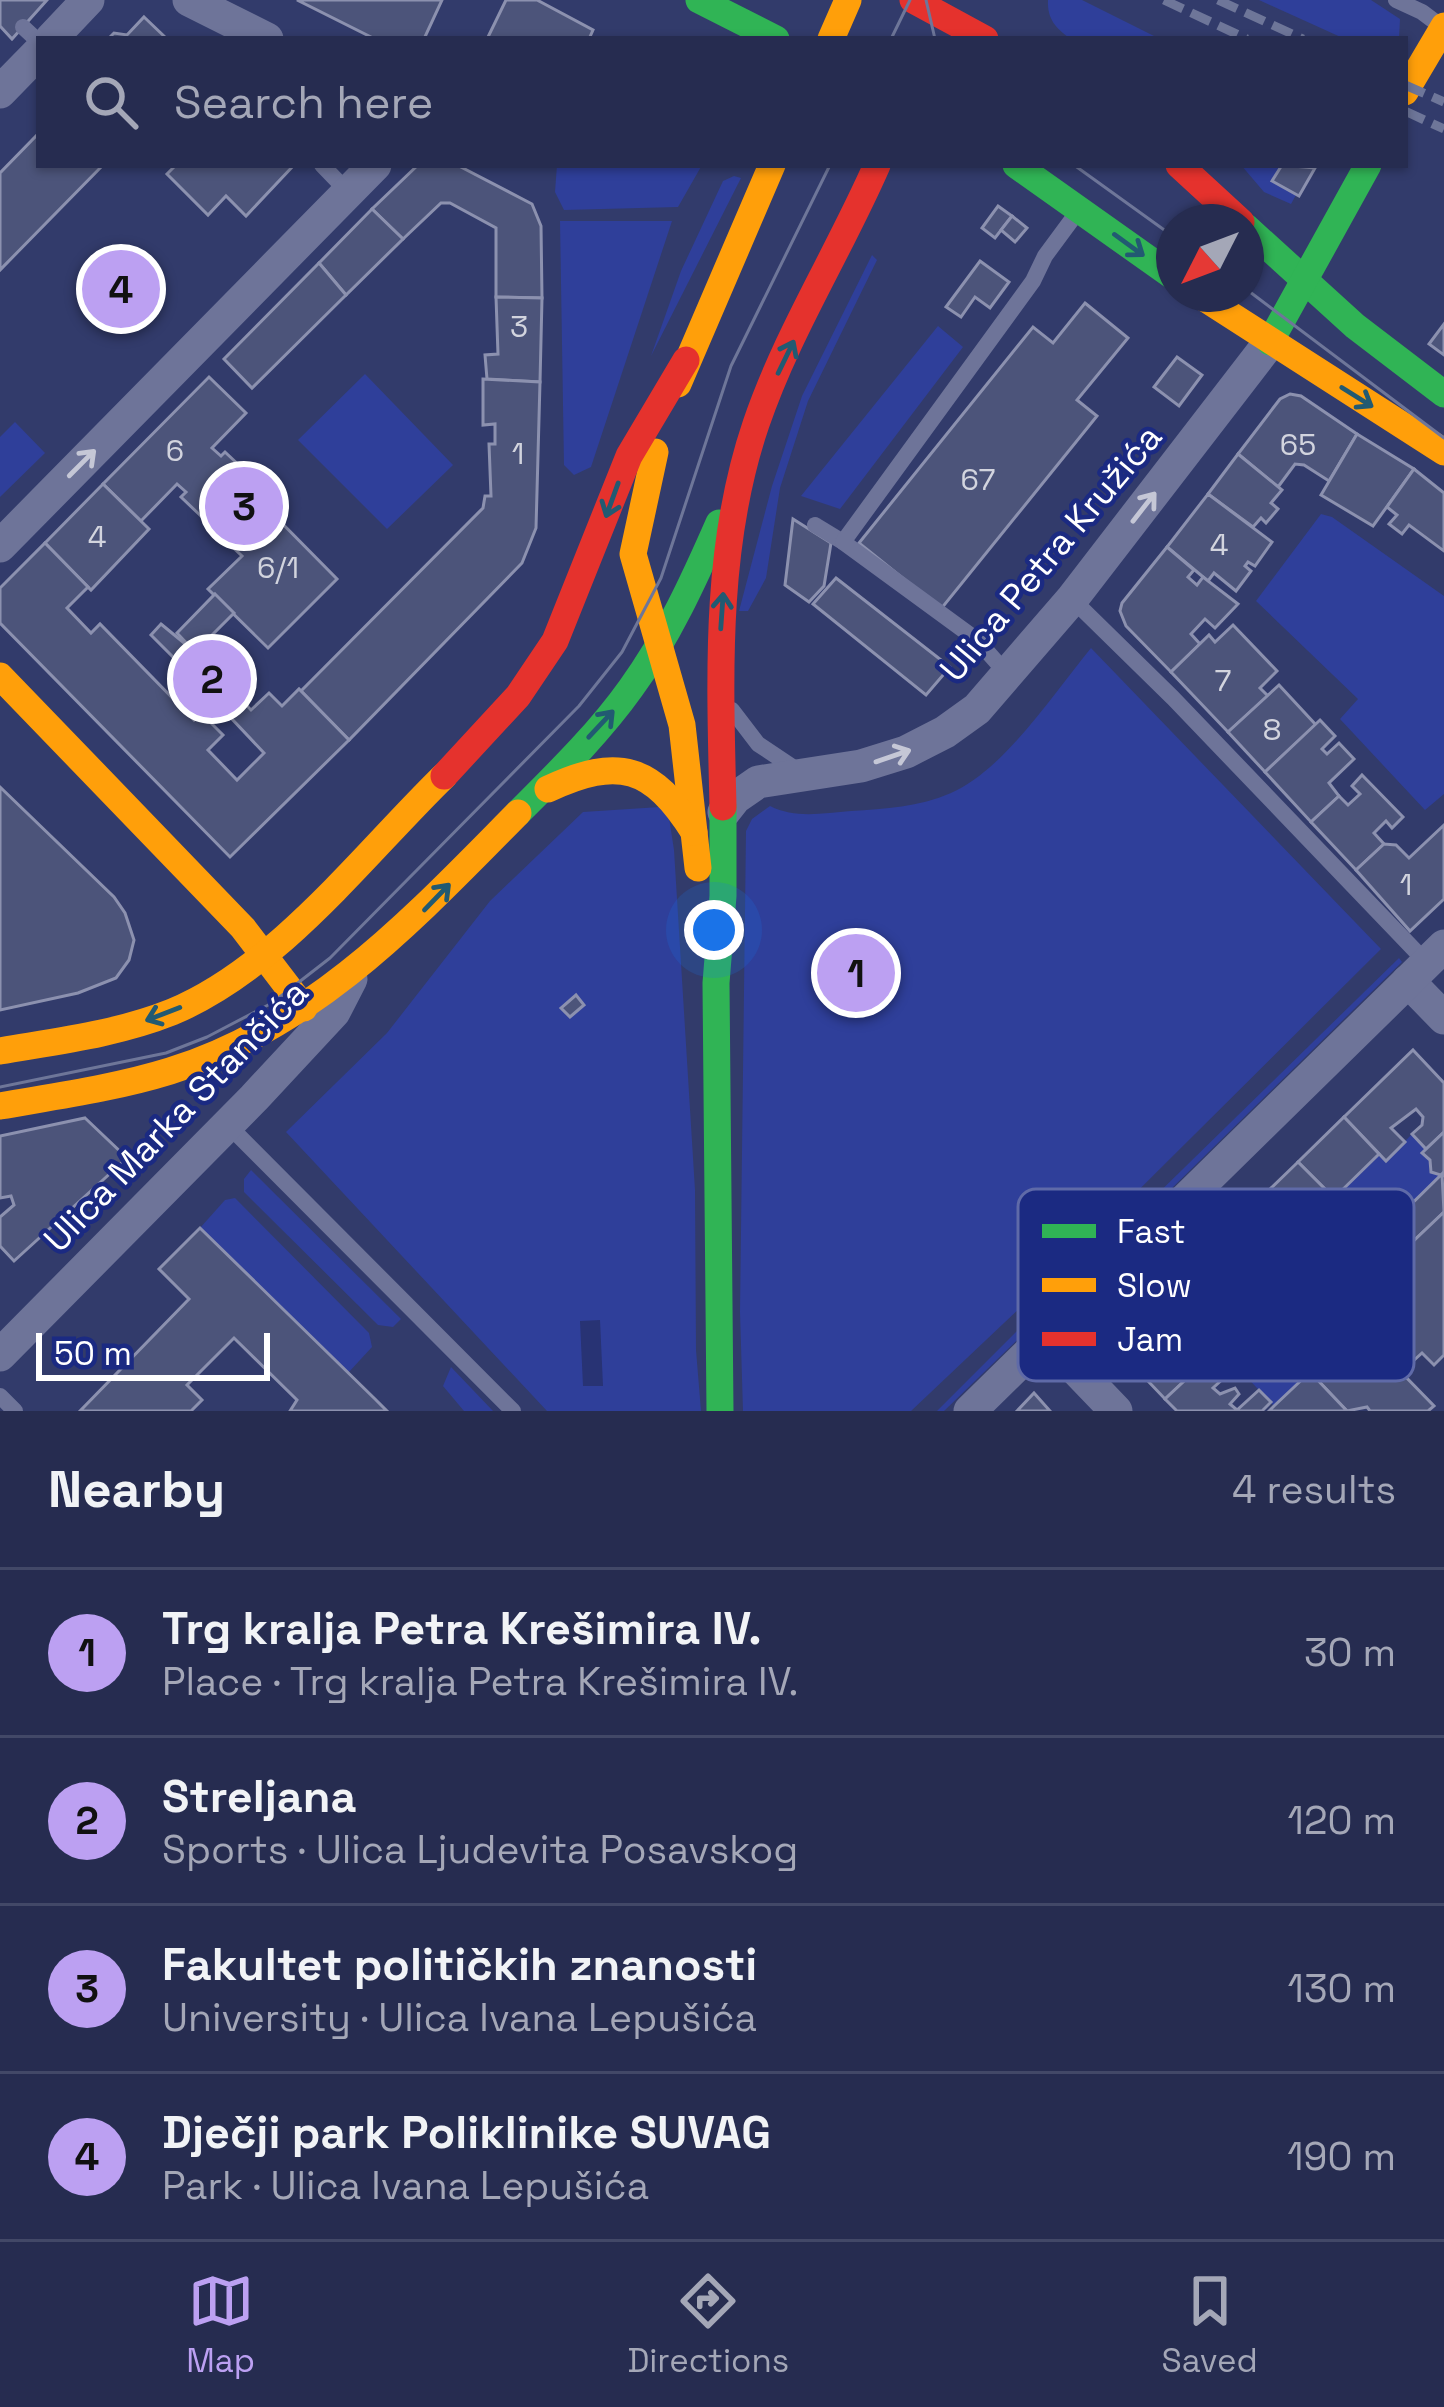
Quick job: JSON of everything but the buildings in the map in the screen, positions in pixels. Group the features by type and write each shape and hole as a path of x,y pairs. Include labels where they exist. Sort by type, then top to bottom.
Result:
{"main road":[{"path":"699,0 770,36"},
{"path":"819,0 820,36"},
{"path":"832,36 848,0"},
{"path":"913,0 979,36"},
{"path":"1408,87 1443,27"},
{"path":"720,1411 716,983 688,755 660,645 636,575 635,536 654,457 686,360 771,168"},
{"path":"0,1106 173,1070 250,1038 304,1008 352,977 413,922 535,796 616,708 660,645 744,466 775,378 876,168"},
{"path":"1020,168 1156,264"},
{"path":"1182,168 1221,204"},
{"path":"1270,342 1366,168"},
{"path":"1264,244 1372,340 1444,394"},
{"path":"1225,312 1444,452"},
{"path":"0,1051 109,1031 194,1002 262,954 488,730 534,674 581,586 625,464 686,360"},
{"path":"716,983 725,916 724,581 744,466"},
{"path":"0,676 203,884 304,1008"},
{"path":"535,796 581,772 603,768 640,772 670,794 695,832"}],"street":[{"path":"42,36 88,0"},
{"path":"189,0 226,8 263,36"},
{"path":"0,92 36,42"},
{"path":"0,546 372,168"},
{"name":"Ulica Petra Kružića","path":"724,812 758,782 861,766 906,752 976,709 1072,599 1270,342"},
{"path":"1196,1189 1426,963 1444,1018"},
{"name":"Ulica Marka Stančića","path":"0,1354 334,1012 352,977"},
{"path":"970,1411 1018,1364"},
{"path":"1088,1381 1117,1411"}],"lane":[{"path":"1396,0 1443,27"},
{"path":"325,168 349,193"},
{"path":"843,542 1034,281 1045,256 1080,209"},
{"path":"814,526 977,640 1008,676"},
{"path":"1072,599 1174,698 1426,963"},
{"path":"722,692 758,744 806,776"},
{"path":"228,1125 513,1411"},
{"path":"0,1396 15,1411"}],"shaded area":[{"path":"1048,0 1082,0 1154,36 1067,36 1049,13"},
{"path":"1259,0 1371,0 1400,19 1399,36 1338,36"},
{"path":"557,168 700,168 678,207 564,210 555,192"},
{"path":"1244,168 1280,168 1273,181 1296,195 1291,204 1264,192"},
{"path":"741,178 651,356 681,271 723,181"},
{"path":"560,221 672,221 591,467 574,475 564,465"},
{"path":"872,255 877,260 808,401 780,488 766,578 748,611 739,611 802,396"},
{"path":"938,326 963,347 840,509 801,496"},
{"path":"365,374 453,465 387,529 298,440"},
{"path":"15,422 45,453 0,497 0,437"},
{"path":"1321,514 1332,517 1444,596 1444,794 1425,810 1340,719 1358,699 1256,601"},
{"path":"1091,648 1381,949 1140,1189 1018,1189 1018,1310 911,1411 743,1411 746,831 752,819 770,806 790,813 820,814 902,806 951,793 990,767"},
{"path":"660,807 668,811 674,850 695,1190 701,1411 547,1411 286,1132 387,1033 490,901 583,812"},
{"path":"1399,958 1402,962 1171,1189 1163,1189"},
{"path":"1412,1134 1426,1149 1422,1153 1430,1160 1429,1170 1442,1174 1414,1202 1414,1189 1344,1189 1379,1154 1387,1160"},
{"path":"251,1170 401,1319 393,1327 378,1325 244,1192 244,1179"},
{"path":"235,1198 369,1333 372,1347 348,1373 200,1228 225,1200"},
{"path":"1018,1330 1018,1339 944,1411 937,1411"},
{"path":"451,1367 493,1411 464,1411 443,1386"},
{"path":"1250,1381 1300,1381 1274,1406"}],"water":[{"path":"600,1320 603,1386 583,1386 580,1321"}],"tram line":[{"path":"892,36 910,0"},
{"path":"926,0 934,36"},
{"path":"0,1087 166,1053 272,1003 330,958 579,706 622,652 661,578 731,366 829,168"},
{"path":"1078,168 1156,224"},
{"path":"1264,303 1444,438"}],"railway":[{"path":"1164,0 1241,36"},
{"path":"1218,0 1296,36"},
{"path":"1408,86 1444,102"},
{"path":"1408,112 1444,129"}],"traffic: fast":[{"path":"699,0 770,36"},
{"path":"1020,168 1156,264"},
{"path":"1270,342 1366,168"},
{"path":"1264,243 1355,326 1444,394"},
{"path":"518,813 592,737 631,688 669,628 719,523"},
{"path":"720,1411 716,983 723,807"}],"traffic: slow":[{"path":"832,36 848,0"},
{"path":"1408,87 1444,26"},
{"path":"678,384 771,168"},
{"path":"1226,312 1444,452"},
{"path":"655,452 633,554 682,725 698,868"},
{"path":"0,676 243,928 304,1008"},
{"path":"548,789 595,773 632,773 663,793 694,832"},
{"path":"0,1051 130,1026 211,992 283,939 444,776"},
{"path":"0,1106 170,1071 271,1026 360,964 518,813"}],"traffic: jam":[{"path":"913,0 979,36"},
{"path":"723,807 723,613 742,470 783,357 876,168"},
{"path":"1182,168 1221,204"},
{"path":"444,776 518,696 555,641 629,456 686,360"}],"place":[{"name":"Dječji park Poliklinike SUVAG","path":"121,289"},
{"name":"Fakultet političkih znanosti","path":"244,506"},
{"name":"Streljana","path":"212,679"},
{"name":"Trg kralja Petra Krešimira IV.","path":"856,973"}]}
